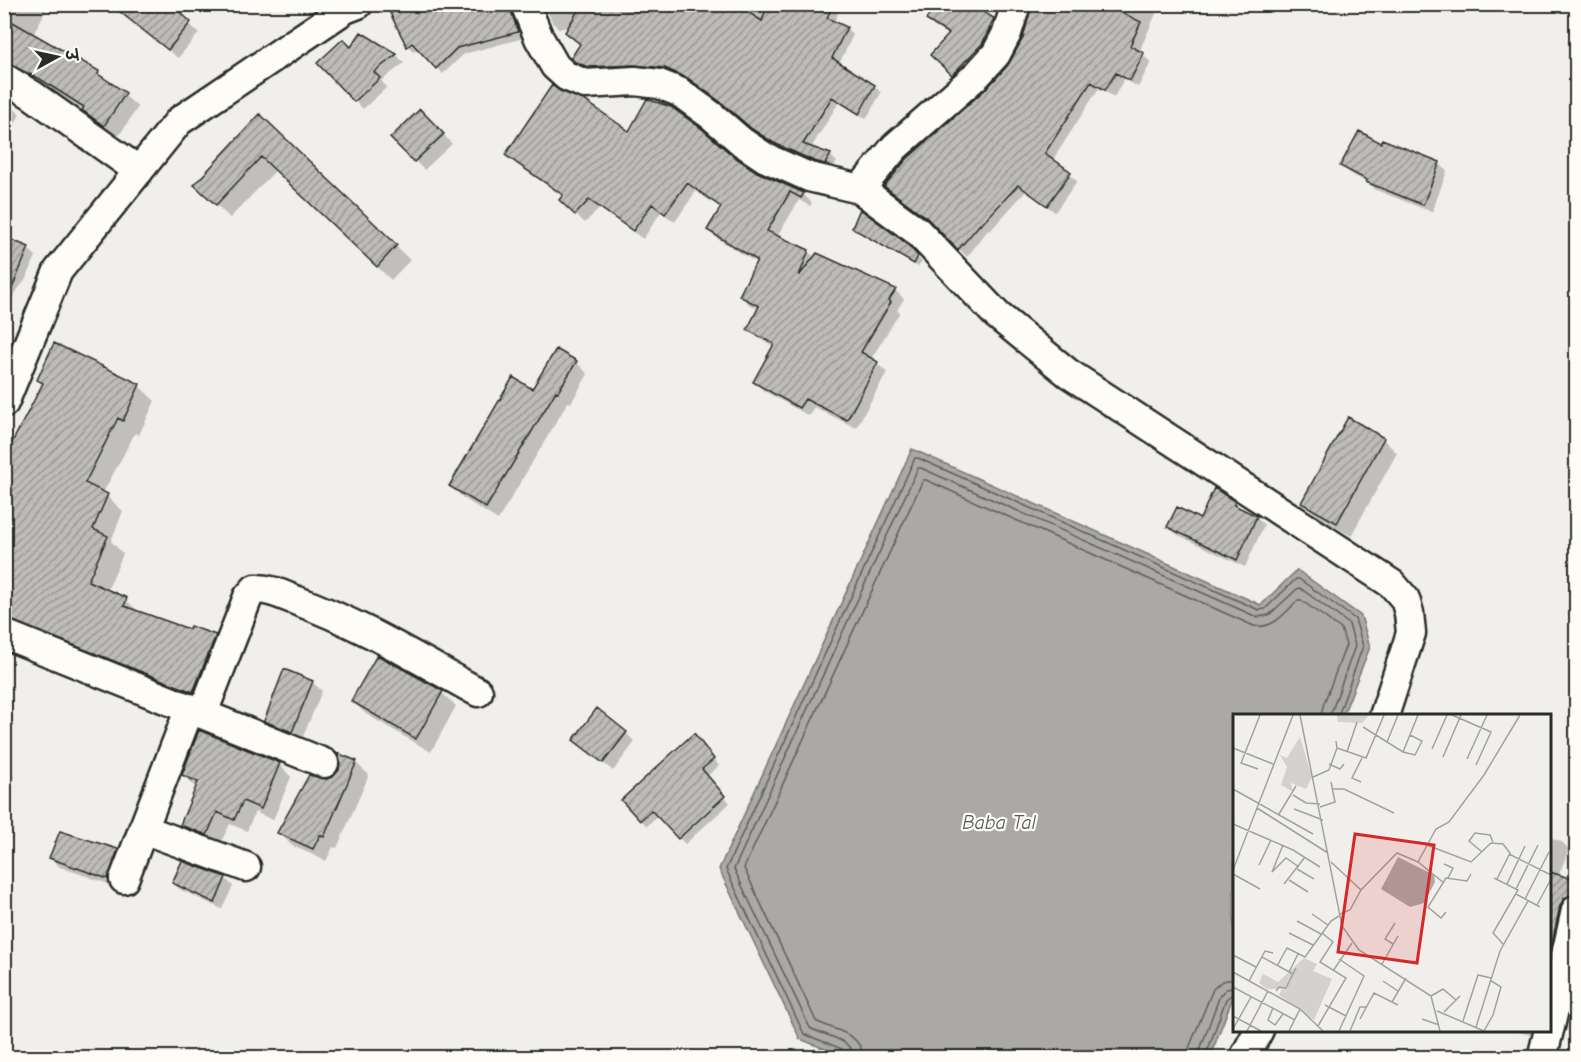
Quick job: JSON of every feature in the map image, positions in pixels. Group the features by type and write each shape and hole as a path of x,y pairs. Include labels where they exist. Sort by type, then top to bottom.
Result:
{"street":[{"path":"4,402 58,272 179,122 345,9 358,4"},
{"path":"525,4 539,38 555,66 566,76 585,84 635,81 659,84 679,92 766,158 809,177 860,189 917,231 997,315 1068,373 1392,584 1405,599 1411,633 1384,714"},
{"path":"860,189 895,147 977,75 996,54 1008,33 1016,4"},
{"path":"4,78 140,171"},
{"path":"124,879 143,829 248,597 255,589 264,589 306,604 359,627 478,692"},
{"path":"4,634 324,763"},
{"path":"143,829 246,867"},
{"path":"1551,1023 1562,988 1576,910"},
{"path":"1244,1058 1257,1032"},
{"path":"1542,1058 1548,1032"}],"water":[{"name":"Baba Tal","path":"912,449 1261,605 1297,570 1361,616 1370,647 1343,714 1233,714 1233,997 1210,1057 847,1058 800,1039 719,869"}],"building":[{"path":"110,4 171,4 191,22 168,50"},
{"path":"410,4 435,4 441,12 469,4 509,4 518,32 457,48 436,69 412,43 407,47 390,13"},
{"path":"582,4 735,4 762,21 768,4 833,4 827,18 847,27 832,58 875,85 859,114 832,97 803,144 831,154 825,164 814,161 774,143 752,129 689,79 665,68 634,65 588,67 575,62 571,58 580,44 565,32"},
{"path":"935,4 969,4 994,18 982,44 952,75 930,55 949,34 926,20"},
{"path":"1032,4 1105,4 1141,22 1130,46 1144,53 1130,81 1116,73 1105,90 1091,82 1045,153 1071,172 1047,206 1018,185 958,250 927,218 884,186 907,159 988,87 1008,65 1023,38"},
{"path":"4,17 99,71 98,74 126,93 104,126 82,110 84,107 40,79 4,62"},
{"path":"361,32 397,54 374,72 380,78 354,102 317,63 343,39 351,47"},
{"path":"552,85 560,91 584,100 629,131 647,99 671,107 757,172 804,193 801,198 790,192 767,231 809,250 799,276 817,253 896,289 889,300 891,302 861,352 878,362 847,420 805,399 799,408 753,382 774,344 747,330 759,306 739,296 757,260 707,230 721,207 687,183 665,214 652,204 633,231 589,200 575,215 559,200 563,195 505,155"},
{"path":"420,109 444,134 414,162 390,138"},
{"path":"260,114 397,245 377,267 261,157 216,205 194,185"},
{"path":"1359,131 1381,143 1382,139 1440,162 1423,205 1366,182 1367,180 1340,166"},
{"path":"860,209 906,243 918,256 914,264 852,228"},
{"path":"4,237 29,247 5,305 4,305"},
{"path":"54,343 140,384 123,421 118,418 85,483 108,494 93,529 108,536 88,581 127,598 124,606 189,629 190,626 216,635 193,692 4,618 4,458 43,383 37,380"},
{"path":"556,349 577,361 558,392 556,391 486,508 449,486 513,377 532,389"},
{"path":"1348,417 1384,438 1337,523 1301,503"},
{"path":"1214,488 1235,502 1234,505 1257,516 1237,560 1167,527 1177,507 1200,519"},
{"path":"377,655 443,691 416,739 351,701"},
{"path":"284,669 313,681 292,732 264,721"},
{"path":"597,708 627,732 603,763 573,740"},
{"path":"199,730 280,763 261,809 243,801 234,820 217,812 207,835 180,825 198,782 182,775"},
{"path":"694,733 714,759 702,769 725,796 678,839 651,810 640,821 621,800"},
{"path":"337,753 357,761 324,837 320,835 313,849 277,833 309,775 327,779 339,770 340,761"},
{"path":"60,831 118,849 108,879 49,858"},
{"path":"182,861 226,877 215,903 172,883"},
{"path":"1551,872 1576,880 1576,894 1564,898 1560,906 1551,948"}]}
